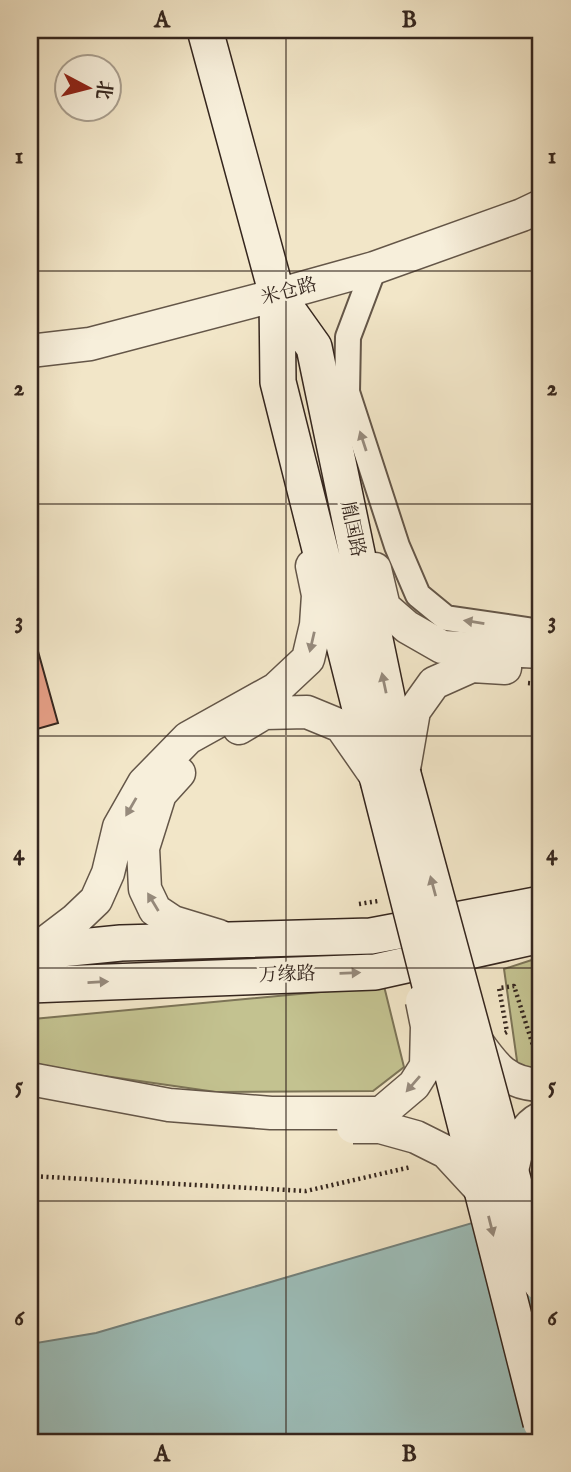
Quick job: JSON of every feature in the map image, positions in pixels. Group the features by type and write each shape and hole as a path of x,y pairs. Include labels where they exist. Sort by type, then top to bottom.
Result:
{"main road":[{"name":"胤国路","path":"205,30 277,295 278,382 390,777"},
{"name":"胤国路","path":"277,295 314,346 390,777"},
{"path":"390,777 487,1037 496,1183 541,1283"},
{"path":"390,777 496,1183 541,1423"},
{"name":"万缘路","path":"32,973 121,943 371,936 541,904"},
{"name":"万缘路","path":"32,973 375,972 541,935"}],"street":[{"name":"米仓路","path":"30,351 90,344 374,268 541,206"},
{"path":"374,268 348,337 347,392 397,546 418,595 446,618 541,632"},
{"path":"314,346 333,400 384,607 407,628 442,647 541,652"},
{"path":"32,973 75,920 96,900 108,873 119,827 144,783 187,738 276,689 308,659 316,625 318,595 278,382"},
{"path":"30,1079 169,1105 271,1113 381,1113 414,1085 426,1066 427,1026 390,777 414,711 433,683 472,666 533,676"},
{"path":"233,940 173,922 155,909 145,889 143,848 160,794 198,752 264,713 307,712 341,726 390,777"},
{"path":"487,1037 496,1068 522,1084 540,1074"},
{"path":"30,1092 219,1131 380,1127 416,1137 496,1183 530,1123 541,1118"}],"path":[{"path":"533,676 541,684"},
{"path":"352,905 379,900"},
{"path":"487,1037 507,1032 499,988 514,986 540,1074"},
{"path":"30,1176 306,1191 424,1163"}],"shaded area":[{"path":"541,957 541,1074 518,1068 504,969"},
{"path":"384,986 404,1067 373,1091 216,1092 49,1068 30,1060 30,1022 33,1019"}],"water":[{"path":"541,1203 541,1442 30,1442 30,1344 96,1333"}],"building":[{"path":"36,644 58,723 30,731 30,645"}]}
